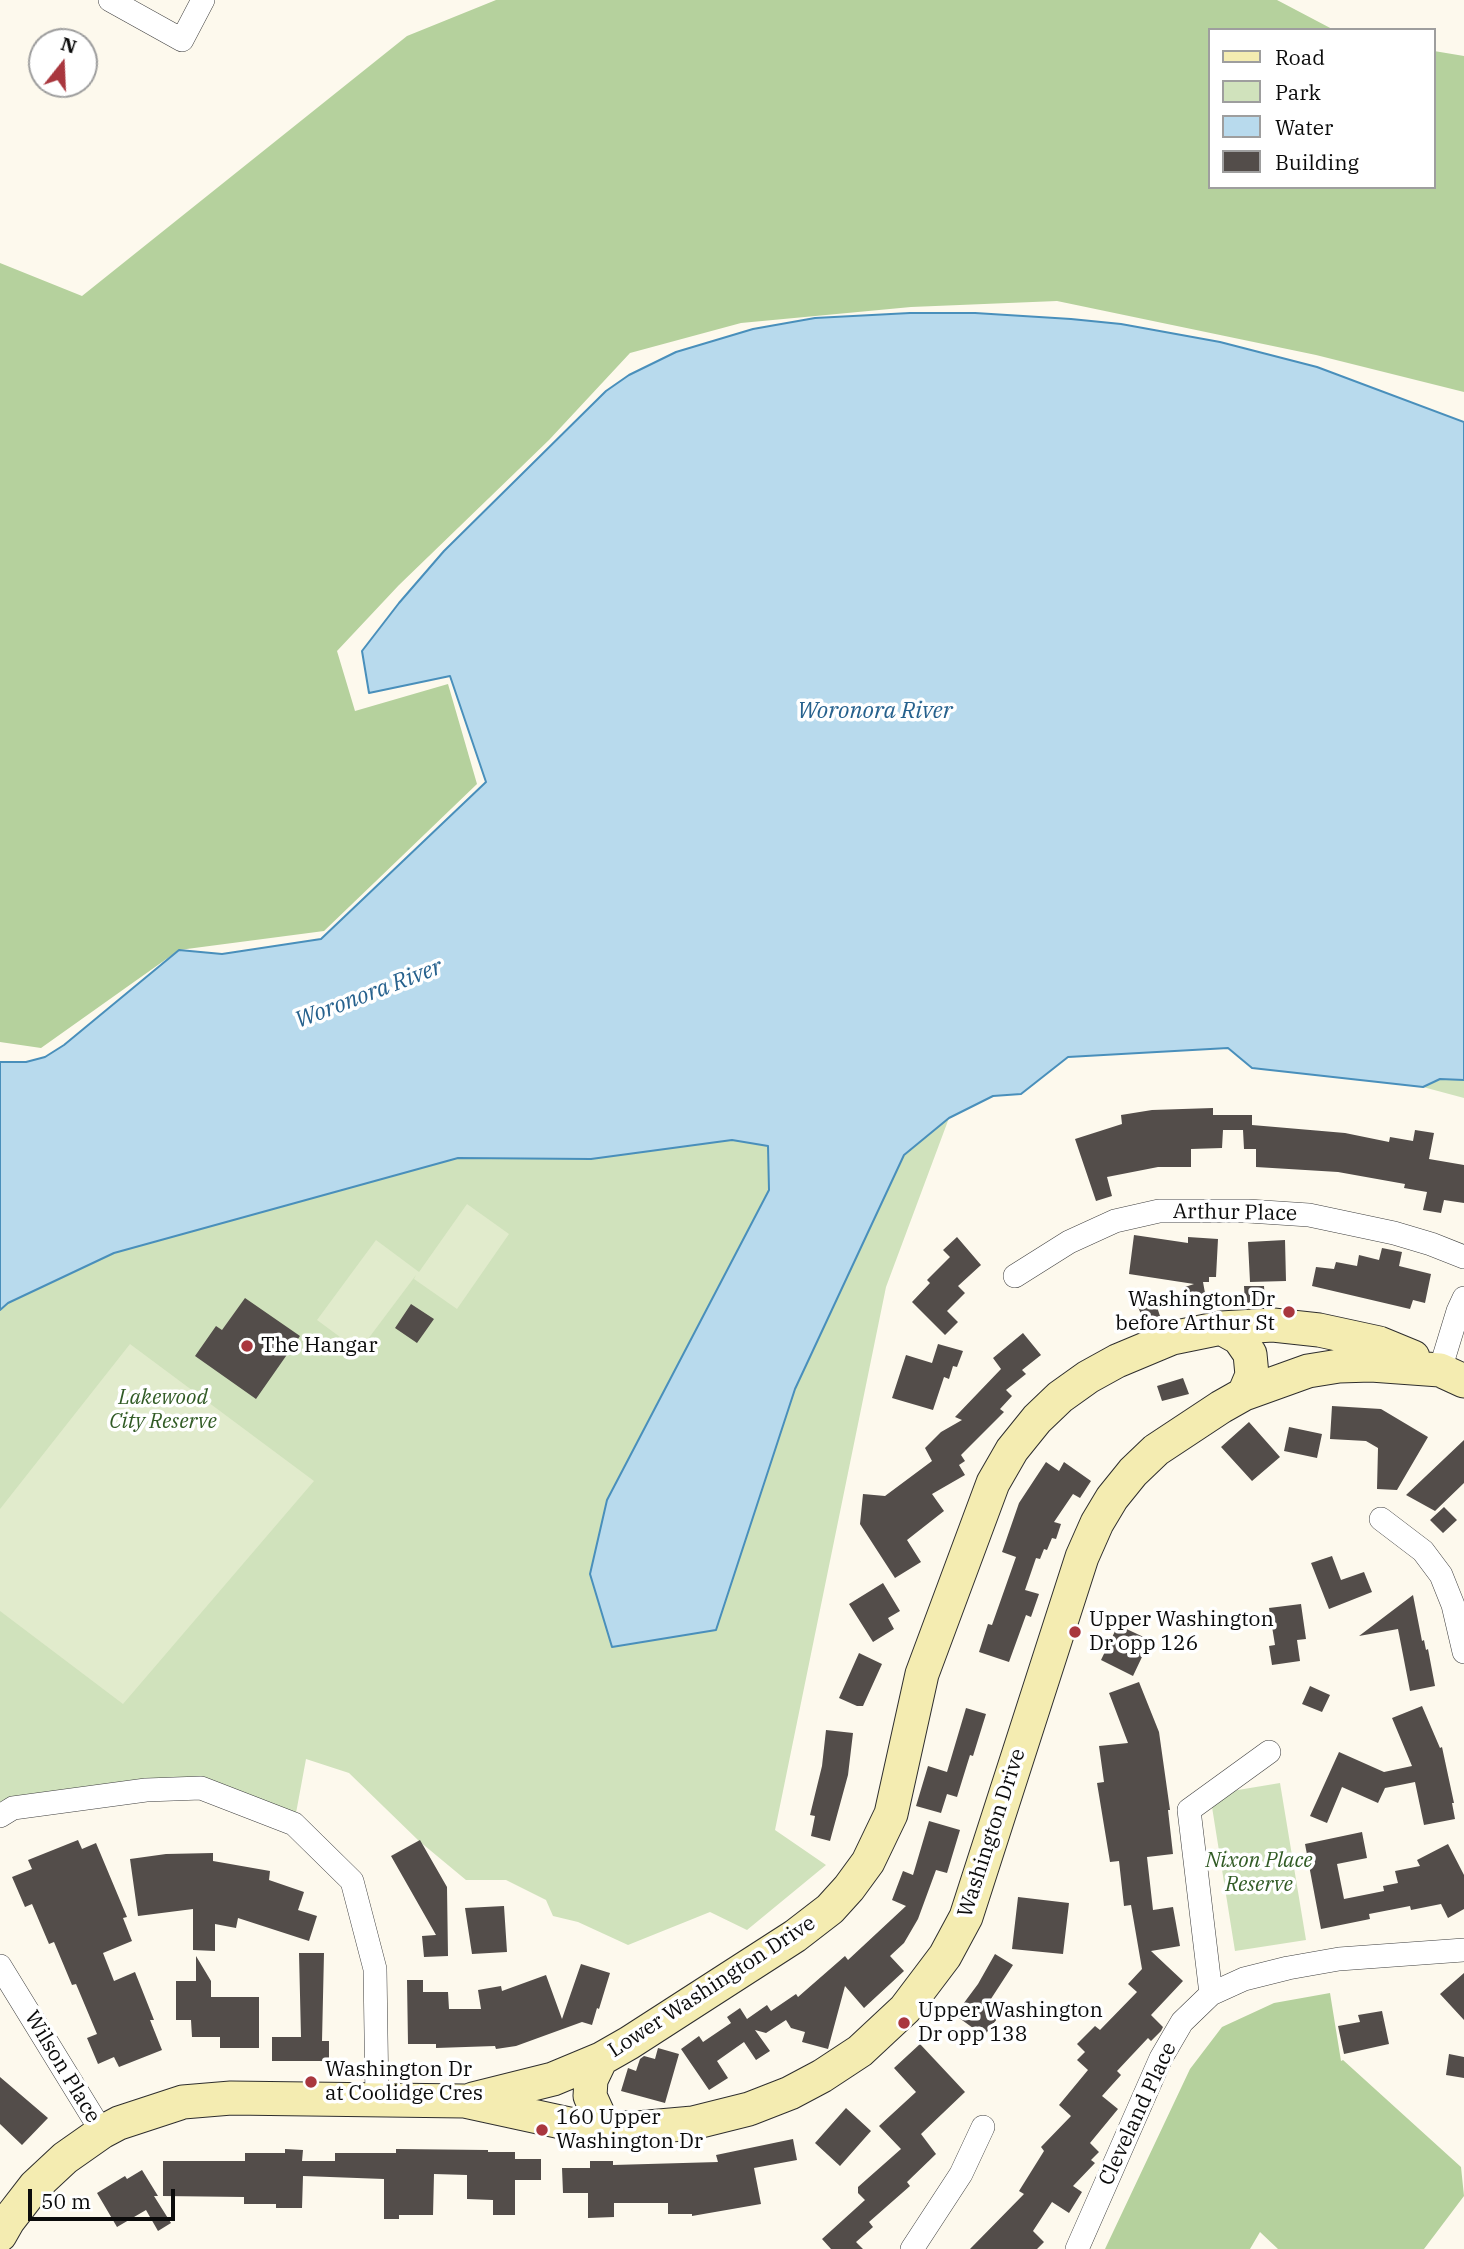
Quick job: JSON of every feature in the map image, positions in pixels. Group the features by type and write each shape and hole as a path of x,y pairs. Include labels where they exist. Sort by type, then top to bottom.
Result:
{"street":[{"path":"110,0 182,40 203,0"},
{"name":"Arthur Place","path":"1015,1276 1069,1242 1115,1221 1159,1211 1248,1210 1309,1215 1419,1240 1464,1257"},
{"path":"1452,1375 1458,1311 1464,1298"},
{"name":"Lower Washington Drive","path":"464,2101 553,2079 601,2059 795,1936 830,1909 849,1888 868,1862 891,1814 922,1674 974,1528 993,1483 1012,1450 1037,1419 1060,1397 1117,1361 1172,1338 1221,1328 1273,1325 1330,1332 1379,1343 1452,1375"},
{"path":"1221,1328 1239,1338 1250,1354 1252,1375 1244,1394"},
{"name":"Washington Drive","path":"0,2235 19,2206 48,2173 102,2132 139,2115 183,2102 231,2098 464,2101 548,2121 611,2129 694,2123 749,2109 790,2093 822,2076 860,2051 905,2009 945,1956 966,1917 1082,1557 1097,1523 1119,1489 1156,1450 1244,1394 1308,1371 1371,1365 1452,1375"},
{"path":"1381,1520 1423,1551 1441,1575 1453,1605 1464,1652"},
{"path":"1211,1994 1189,1810 1269,1752"},
{"path":"0,1816 13,1808 146,1790 201,1788 294,1825 352,1881 375,1969 377,2099"},
{"name":"Cleveland Place","path":"1077,2249 1161,2058 1182,2022 1211,1994 1244,1979 1313,1964 1352,1958 1464,1950"},
{"name":"Wilson Place","path":"0,1966 102,2132"},
{"path":"601,2059 591,2080 590,2096 600,2118 611,2129"},
{"path":"912,2249 961,2174 983,2127"}],"green space":[{"path":"496,0 1277,0 1330,28 1208,28 1208,189 1436,189 1436,51 1464,56 1464,392 1316,355 1057,301 911,307 741,323 630,353 549,440 399,585 337,651 355,711 448,684 477,784 324,931 179,950 41,1048 0,1042 0,263 82,296 407,36"},
{"path":"1440,1079 1464,1080 1464,1098 1423,1087"},
{"name":"Lakewood City Reserve","path":"949,1118 886,1287 775,1830 826,1865 747,1930 710,1912 628,1945 578,1922 553,1916 546,1900 506,1880 466,1880 419,1841 349,1773 306,1759 294,1824 201,1788 0,1816 0,1310 8,1303 114,1253 458,1158 591,1159 732,1140 768,1146 769,1190 607,1500 612,1647 716,1630 795,1389 904,1154"},
{"path":"467,1204 509,1234 457,1309 414,1279 416,1275 359,1351 317,1320 376,1240 419,1272"},
{"name":"Lakewood City Reserve","path":"130,1344 314,1481 123,1704 0,1611 0,1509"},
{"name":"Nixon Place Reserve","path":"1280,1783 1306,1940 1235,1951 1212,1807 1232,1791"},
{"path":"1330,1993 1341,2061 1461,2167 1464,2196 1424,2249 1278,2249 1260,2232 1250,2249 1105,2249 1190,2069 1222,2027 1274,2003"}],"water":[{"name":"Woronora River","path":"975,313 1071,319 1121,324 1220,342 1317,367 1464,422 1464,1080 1440,1079 1423,1087 1252,1068 1228,1048 1068,1057 1021,1094 993,1096 949,1118 904,1155 795,1389 716,1630 612,1647 590,1574 607,1500 769,1190 768,1146 732,1140 591,1159 458,1158 114,1253 8,1303 0,1310 0,1062 26,1062 45,1057 64,1045 179,950 222,954 321,939 486,782 450,676 369,693 362,651 444,551 606,391 629,375 676,352 753,329 815,318"}],"building":[{"path":"1213,1108 1213,1115 1252,1115 1252,1125 1345,1133 1389,1142 1390,1137 1413,1141 1415,1130 1434,1133 1429,1159 1464,1165 1464,1203 1444,1200 1441,1213 1423,1210 1427,1192 1404,1188 1405,1184 1338,1172 1256,1167 1256,1149 1244,1149 1243,1130 1223,1130 1222,1148 1191,1149 1191,1167 1158,1167 1107,1177 1112,1196 1096,1201 1075,1139 1122,1124 1121,1115 1152,1110"},
{"path":"1134,1235 1188,1243 1188,1237 1218,1239 1216,1277 1209,1277 1209,1282 1203,1282 1207,1304 1189,1307 1185,1287 1194,1284 1129,1274"},
{"path":"957,1237 981,1265 958,1286 965,1293 947,1311 958,1322 945,1335 912,1302 930,1283 927,1280 950,1257 943,1250"},
{"path":"1285,1240 1286,1281 1250,1282 1248,1242"},
{"path":"1382,1248 1402,1252 1399,1266 1431,1274 1425,1303 1413,1300 1410,1309 1312,1286 1316,1267 1334,1269 1336,1262 1357,1266 1359,1255 1379,1260"},
{"path":"1244,1286 1264,1286 1265,1302 1245,1303"},
{"name":"The Hangar","path":"245,1298 300,1336 256,1399 195,1356 216,1326 222,1330"},
{"path":"1154,1298 1160,1316 1144,1322 1137,1304"},
{"path":"411,1304 434,1319 417,1343 395,1328"},
{"path":"1023,1333 1041,1355 1022,1370 1026,1374 1006,1390 1012,1396 1000,1409 1004,1412 961,1455 965,1461 959,1465 965,1475 932,1494 944,1511 907,1540 921,1562 895,1578 860,1524 863,1494 885,1496 932,1461 925,1448 941,1432 962,1420 955,1417 1001,1369 993,1358"},
{"path":"938,1344 963,1351 957,1367 953,1366 949,1379 944,1377 933,1410 892,1398 906,1355 932,1363"},
{"path":"1183,1378 1189,1394 1162,1401 1157,1386"},
{"path":"1332,1406 1381,1409 1428,1437 1397,1490 1377,1489 1378,1448 1366,1441 1330,1439"},
{"path":"1249,1422 1280,1457 1252,1481 1221,1447"},
{"path":"1289,1427 1322,1434 1317,1458 1284,1451"},
{"path":"1464,1440 1464,1483 1435,1511 1406,1495"},
{"path":"1046,1462 1059,1471 1064,1462 1091,1481 1080,1498 1073,1494 1054,1522 1061,1524 1056,1539 1052,1538 1040,1559 1036,1558 1025,1590 1039,1594 1031,1617 1026,1615 1009,1662 979,1652 988,1624 992,1625 1016,1557 1002,1552 1019,1503"},
{"path":"1444,1507 1457,1520 1443,1533 1430,1520"},
{"path":"1332,1556 1341,1580 1364,1572 1372,1592 1329,1609 1311,1563"},
{"path":"883,1583 900,1611 888,1618 894,1629 873,1642 849,1604"},
{"path":"1413,1595 1435,1686 1410,1691 1398,1629 1359,1636"},
{"path":"1301,1604 1306,1639 1297,1640 1300,1661 1272,1665 1269,1646 1275,1645 1269,1608"},
{"path":"1118,1625 1150,1640 1133,1676 1101,1660"},
{"path":"859,1653 882,1664 863,1706 839,1698"},
{"path":"1139,1682 1159,1732 1173,1854 1147,1857 1153,1910 1173,1907 1180,1946 1151,1951 1183,1981 1151,2015 1163,2027 1161,2031 1151,2041 1148,2038 1117,2071 1121,2075 1102,2096 1118,2109 1090,2143 1099,2152 1091,2160 1095,2163 1073,2186 1082,2192 1069,2213 1052,2202 1033,2231 1044,2242 1037,2249 970,2249 1024,2194 1019,2191 1044,2151 1041,2147 1071,2116 1059,2105 1088,2070 1077,2060 1085,2052 1077,2044 1095,2026 1100,2030 1137,1992 1128,1984 1142,1969 1131,1905 1124,1906 1119,1861 1110,1862 1097,1783 1104,1782 1099,1746 1128,1743 1109,1693"},
{"path":"1310,1686 1330,1695 1322,1712 1302,1704"},
{"path":"1422,1706 1440,1748 1442,1747 1455,1819 1424,1825 1415,1782 1385,1788 1378,1803 1342,1787 1327,1823 1310,1816 1339,1752 1384,1772 1412,1766 1392,1718"},
{"path":"966,1708 986,1714 957,1797 947,1794 941,1813 916,1806 928,1766 947,1772"},
{"path":"826,1730 853,1733 848,1775 830,1841 811,1836 815,1816 810,1815 822,1766"},
{"path":"929,1821 960,1830 947,1873 936,1870 918,1919 904,1943 890,1956 904,1971 864,2008 845,1986 828,2049 802,2042 805,2032 791,2028 786,2020 766,2033 755,2030 770,2051 756,2060 744,2042 717,2061 728,2078 709,2090 681,2049 699,2036 703,2042 731,2023 727,2017 740,2008 747,2019 767,2005 771,2011 796,1994 798,1997 845,1956 848,1960 906,1906 892,1900 903,1871 913,1875"},
{"path":"1362,1832 1367,1858 1337,1864 1344,1899 1384,1891 1383,1886 1398,1883 1395,1871 1420,1866 1417,1860 1448,1844 1464,1875 1464,1909 1448,1918 1441,1904 1411,1910 1410,1906 1369,1914 1370,1919 1321,1929 1305,1844"},
{"path":"78,1840 82,1849 96,1843 127,1917 123,1918 132,1941 103,1953 114,1981 135,1972 154,2020 150,2020 162,2050 119,2067 114,2057 98,2064 87,2038 97,2034 76,1984 72,1985 54,1942 49,1944 32,1904 25,1907 12,1877 32,1869 28,1860"},
{"path":"420,1840 447,1887 448,1956 424,1957 422,1936 436,1935 391,1856"},
{"path":"213,1853 213,1861 270,1871 269,1880 304,1892 298,1910 317,1916 309,1941 238,1918 236,1928 215,1924 215,1951 193,1950 193,1909 138,1916 130,1859 166,1854"},
{"path":"1018,1897 1069,1903 1063,1954 1012,1949"},
{"path":"504,1906 507,1952 472,1954 465,1908"},
{"path":"299,1953 324,1953 322,2041 329,2041 329,2061 272,2061 272,2037 301,2037"},
{"path":"995,1954 1013,1965 987,2005 1000,2015 984,2036 955,2015 978,1984"},
{"path":"196,1956 211,1981 211,1997 259,1997 259,2048 220,2048 220,2037 192,2037 191,2020 176,2020 176,1981 196,1981"},
{"path":"581,1964 610,1973 592,2025 582,2022 516,2046 496,2049 495,2046 436,2048 436,2044 408,2044 407,1980 423,1980 423,1992 448,1992 449,2009 481,2009 478,1990 501,1986 502,1991 546,1975 562,2019"},
{"path":"1464,1973 1464,2020 1440,1994"},
{"path":"1382,2011 1389,2044 1344,2054 1338,2026 1360,2022 1358,2015"},
{"path":"920,2044 965,2092 921,2134 936,2154 907,2182 910,2186 869,2222 873,2227 856,2242 863,2249 831,2249 822,2239 865,2200 858,2193 858,2187 901,2149 879,2126 916,2092 894,2068"},
{"path":"658,2048 679,2054 665,2103 621,2091 628,2068 636,2071 640,2059 644,2056 655,2059"},
{"path":"1449,2054 1464,2057 1464,2078 1446,2075"},
{"path":"0,2077 48,2118 22,2145 0,2124"},
{"path":"846,2108 871,2131 840,2166 815,2143"},
{"path":"793,2139 797,2160 754,2168 761,2204 692,2216 668,2214 668,2203 614,2203 614,2217 588,2218 588,2193 563,2193 562,2168 590,2168 590,2161 613,2161 613,2165 718,2162 716,2155"},
{"path":"285,2149 303,2150 302,2161 335,2161 335,2153 396,2153 396,2149 515,2152 515,2159 541,2159 541,2180 515,2180 515,2215 493,2215 493,2200 467,2199 467,2175 434,2174 433,2215 399,2215 399,2219 384,2219 384,2179 303,2176 302,2208 276,2208 276,2204 244,2204 244,2197 163,2196 163,2161 245,2161 245,2153 285,2153"},
{"path":"142,2170 171,2223 158,2231 146,2210 117,2227 97,2193 125,2176 127,2179"}],"place":[{"name":"Washington Dr before Arthur St","path":"1289,1312"},
{"name":"The Hangar","path":"247,1346"},
{"name":"Upper Washington Dr opp 126","path":"1075,1632"},
{"name":"Upper Washington Dr opp 138","path":"904,2023"},
{"name":"Washington Dr at Coolidge Cres","path":"311,2082"},
{"name":"160 Upper Washington Dr","path":"542,2130"}]}
